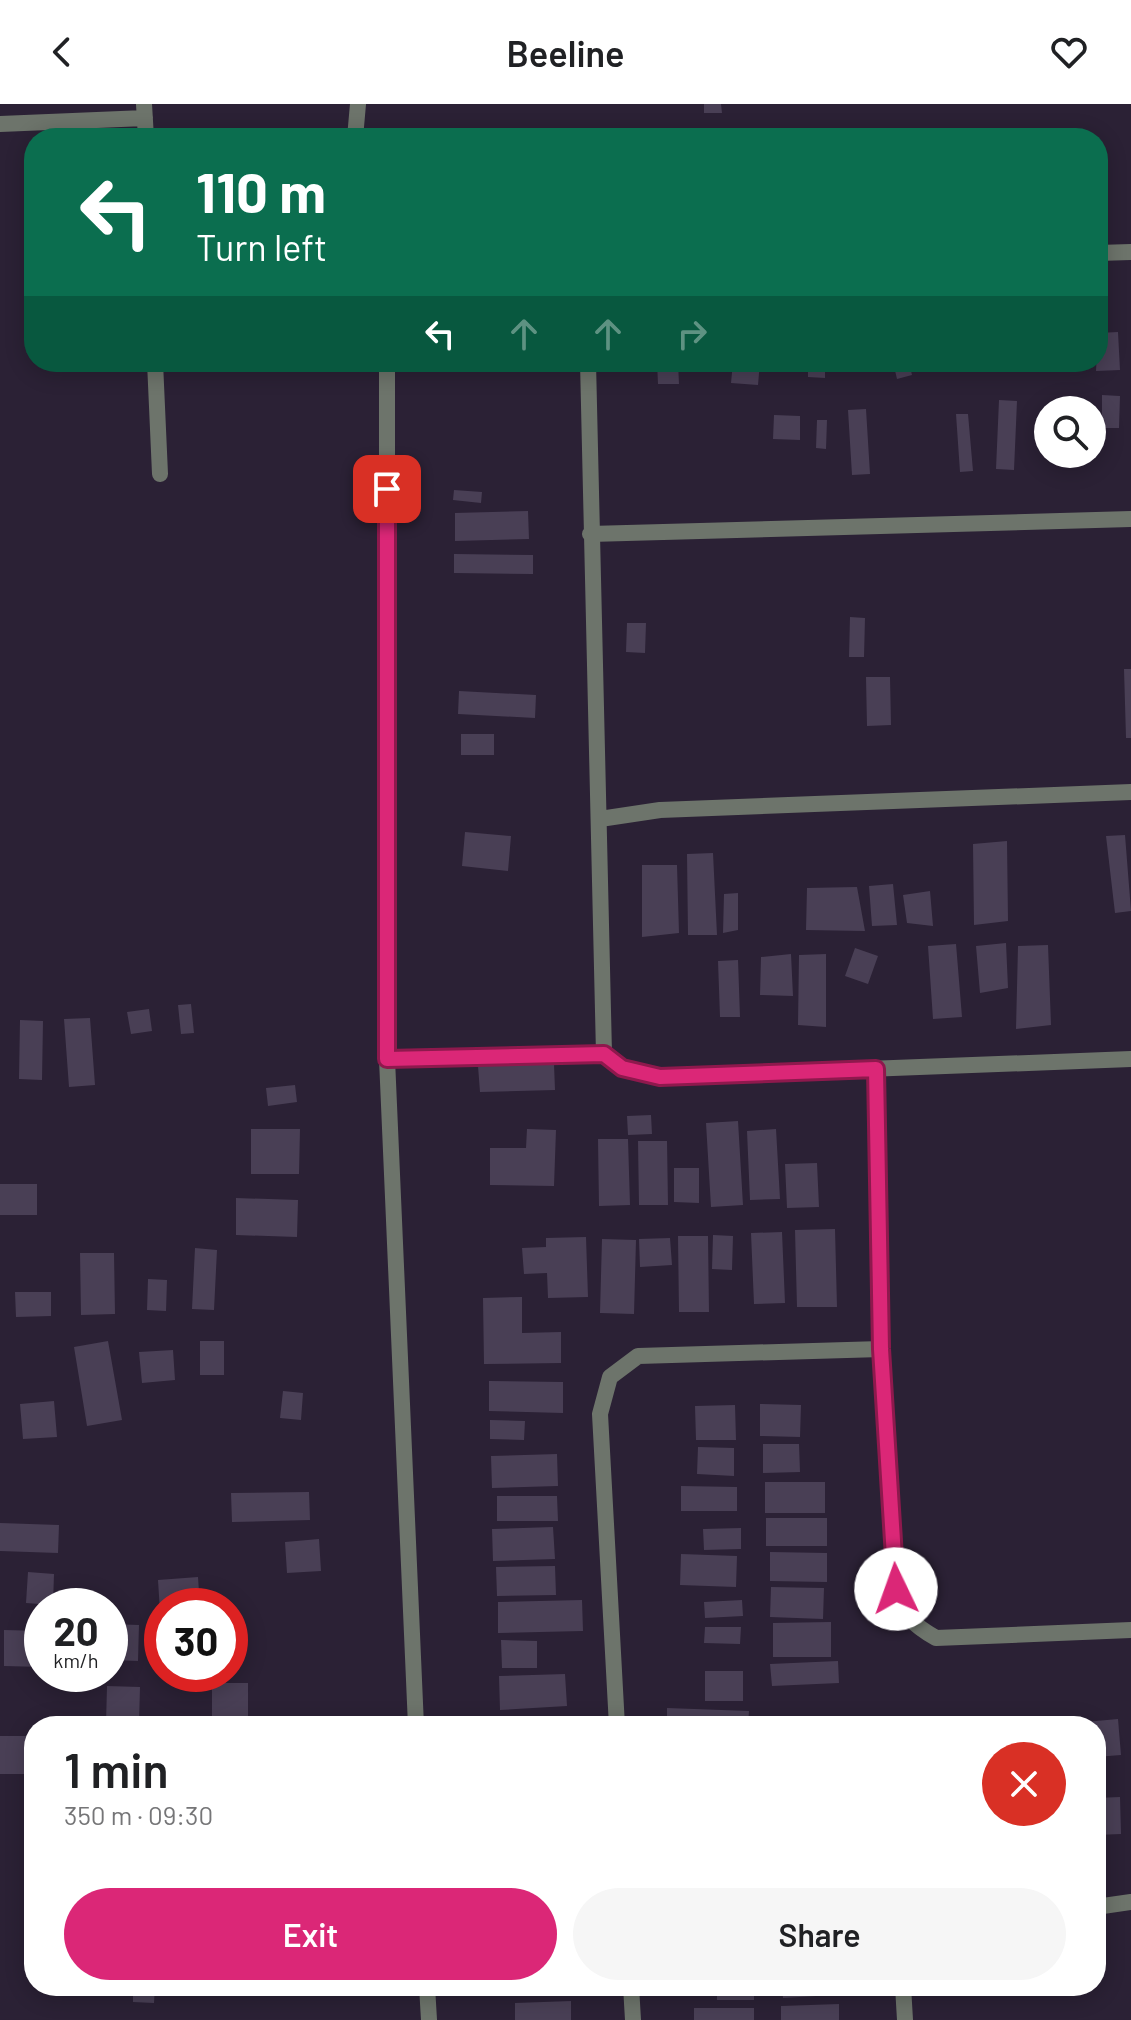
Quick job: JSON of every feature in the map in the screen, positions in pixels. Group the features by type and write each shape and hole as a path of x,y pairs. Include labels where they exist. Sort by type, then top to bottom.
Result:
{"street":[{"path":"356,128 358,104"},
{"path":"0,124 145,111"},
{"path":"1108,253 1131,252"},
{"path":"155,372 160,474"},
{"path":"387,372 387,1059 416,1716"},
{"path":"588,372 604,1054"},
{"path":"590,534 1131,519"},
{"path":"600,819 660,810 1131,792"},
{"path":"387,1059 604,1054 622,1068 660,1077 1131,1059"},
{"path":"876,1069 881,1349 896,1589 901,1610 917,1628 936,1638 1131,1630"},
{"path":"616,1716 600,1414 610,1377 638,1356 881,1349"},
{"path":"1106,1906 1131,1902"},
{"path":"428,1996 429,2020"},
{"path":"632,1996 633,2020"},
{"path":"904,1996 905,2020"}],"building":[{"path":"704,104 721,104 722,113 704,113"},
{"path":"1108,332 1118,332 1120,370 1108,370"},
{"path":"657,372 678,372 679,384 658,384"},
{"path":"732,372 759,372 758,385 731,383"},
{"path":"808,372 825,372 825,378 808,377"},
{"path":"895,372 911,372 912,375 897,379"},
{"path":"1102,395 1120,396 1119,428 1106,428 1106,396"},
{"path":"999,400 1017,401 1014,470 996,469"},
{"path":"866,409 870,474 852,475 848,410"},
{"path":"956,414 968,414 973,471 960,472"},
{"path":"774,415 800,416 800,440 773,439"},
{"path":"817,420 827,420 826,449 816,448"},
{"path":"454,490 482,492 481,503 453,500"},
{"path":"528,511 529,539 455,541 455,513"},
{"path":"454,554 533,555 533,574 454,573"},
{"path":"850,617 865,618 864,657 849,657"},
{"path":"627,623 646,623 645,653 626,652"},
{"path":"1124,669 1131,669 1131,738 1126,738"},
{"path":"866,677 890,677 891,725 867,726"},
{"path":"459,691 536,695 535,718 458,714"},
{"path":"461,734 494,734 494,755 461,755"},
{"path":"465,832 511,836 508,871 462,866"},
{"path":"1125,835 1131,911 1115,913 1106,836"},
{"path":"1007,841 1008,921 974,925 973,844"},
{"path":"713,853 717,935 688,935 687,854"},
{"path":"642,865 677,865 679,933 642,937"},
{"path":"893,884 897,925 872,926 869,886"},
{"path":"857,887 865,931 806,930 807,888"},
{"path":"930,891 933,926 907,923 903,895"},
{"path":"738,893 738,930 723,933 724,894"},
{"path":"1006,943 1008,988 980,993 976,946"},
{"path":"956,944 962,1017 933,1019 928,946"},
{"path":"1048,945 1051,1025 1016,1029 1018,946"},
{"path":"855,948 878,956 868,984 845,976"},
{"path":"791,954 793,996 760,995 761,957"},
{"path":"826,954 826,1027 798,1025 799,955"},
{"path":"738,960 740,1017 720,1017 718,961"},
{"path":"191,1004 194,1033 181,1034 178,1005"},
{"path":"149,1009 152,1031 131,1034 127,1012"},
{"path":"90,1018 95,1085 69,1087 64,1019"},
{"path":"20,1020 43,1021 42,1080 19,1079"},
{"path":"554,1064 555,1090 480,1092 478,1066"},
{"path":"295,1085 297,1102 268,1106 266,1088"},
{"path":"651,1115 652,1134 628,1135 627,1116"},
{"path":"738,1121 743,1205 711,1207 706,1123"},
{"path":"251,1129 300,1129 299,1174 251,1174"},
{"path":"527,1129 556,1130 554,1186 490,1185 490,1148 526,1148"},
{"path":"776,1129 780,1199 750,1200 747,1131"},
{"path":"598,1139 628,1139 630,1205 599,1206"},
{"path":"638,1141 667,1141 668,1205 639,1205"},
{"path":"817,1163 819,1207 787,1208 785,1164"},
{"path":"674,1168 699,1168 699,1203 674,1202"},
{"path":"0,1184 37,1184 37,1215 0,1215"},
{"path":"236,1198 298,1200 297,1237 236,1235"},
{"path":"835,1229 837,1307 797,1307 795,1230"},
{"path":"782,1232 785,1303 754,1304 751,1233"},
{"path":"713,1235 733,1236 732,1270 712,1269"},
{"path":"678,1236 708,1236 709,1312 679,1312"},
{"path":"586,1237 588,1297 548,1298 547,1273 524,1274 522,1248 546,1247 546,1238"},
{"path":"670,1238 672,1265 640,1267 639,1239"},
{"path":"602,1239 636,1240 634,1314 600,1313"},
{"path":"195,1248 217,1250 214,1310 192,1309"},
{"path":"80,1253 114,1253 115,1314 81,1315"},
{"path":"148,1279 167,1280 166,1311 147,1310"},
{"path":"15,1292 51,1292 51,1316 16,1317"},
{"path":"522,1297 522,1333 561,1332 561,1363 484,1364 483,1298"},
{"path":"108,1341 122,1420 87,1426 74,1347"},
{"path":"200,1341 224,1341 224,1375 200,1375"},
{"path":"173,1350 175,1380 142,1383 139,1352"},
{"path":"489,1381 563,1382 563,1413 489,1411"},
{"path":"283,1391 303,1393 301,1420 280,1418"},
{"path":"54,1401 57,1437 23,1439 20,1404"},
{"path":"760,1404 801,1405 800,1437 760,1436"},
{"path":"735,1405 736,1440 696,1440 695,1406"},
{"path":"490,1420 525,1421 524,1440 490,1439"},
{"path":"763,1444 799,1444 800,1472 763,1473"},
{"path":"698,1447 734,1448 734,1476 697,1474"},
{"path":"557,1454 558,1486 492,1488 491,1456"},
{"path":"765,1482 825,1482 825,1513 765,1513"},
{"path":"681,1486 737,1487 737,1511 681,1511"},
{"path":"309,1492 310,1520 232,1522 231,1493"},
{"path":"497,1496 557,1496 558,1521 497,1521"},
{"path":"766,1518 827,1518 827,1546 766,1546"},
{"path":"0,1523 59,1525 58,1553 0,1551"},
{"path":"553,1527 555,1559 493,1561 492,1529"},
{"path":"741,1528 741,1549 704,1550 703,1529"},
{"path":"319,1539 321,1571 287,1573 285,1542"},
{"path":"770,1552 827,1553 827,1582 770,1581"},
{"path":"681,1554 737,1556 736,1587 680,1585"},
{"path":"555,1566 556,1595 497,1596 496,1567"},
{"path":"28,1572 54,1574 54,1588 27,1588"},
{"path":"198,1577 199,1588 158,1588 158,1580"},
{"path":"771,1587 824,1588 823,1619 770,1617"},
{"path":"582,1600 583,1631 498,1633 498,1602"},
{"path":"742,1600 743,1616 705,1618 704,1602"},
{"path":"831,1622 831,1657 773,1657 773,1623"},
{"path":"128,1625 139,1625 138,1661 128,1661"},
{"path":"705,1627 741,1627 740,1644 704,1643"},
{"path":"4,1630 24,1631 24,1667 4,1666"},
{"path":"501,1640 537,1641 537,1668 502,1668"},
{"path":"838,1661 839,1683 772,1686 770,1664"},
{"path":"705,1671 743,1671 743,1701 705,1701"},
{"path":"565,1674 567,1706 500,1710 499,1676"},
{"path":"128,1687 140,1687 139,1716 106,1716 107,1692 128,1692"},
{"path":"212,1692 248,1692 248,1716 212,1716"},
{"path":"667,1708 749,1711 749,1716 667,1716"},
{"path":"1118,1719 1121,1755 1106,1756 1106,1720"},
{"path":"0,1736 24,1736 24,1774 0,1774"},
{"path":"1120,1797 1121,1834 1106,1835 1106,1798"},
{"path":"133,1996 154,1996 154,2003 133,2002"},
{"path":"717,1996 754,1996 754,2000 717,2000"},
{"path":"571,2001 571,2020 515,2020 515,2003"},
{"path":"839,2004 839,2020 781,2020 781,2006"},
{"path":"694,2008 754,2008 754,2020 694,2020"}],"route":[{"path":"387,489 387,1059 604,1054 622,1068 660,1077 876,1069 881,1349 896,1589"}]}
